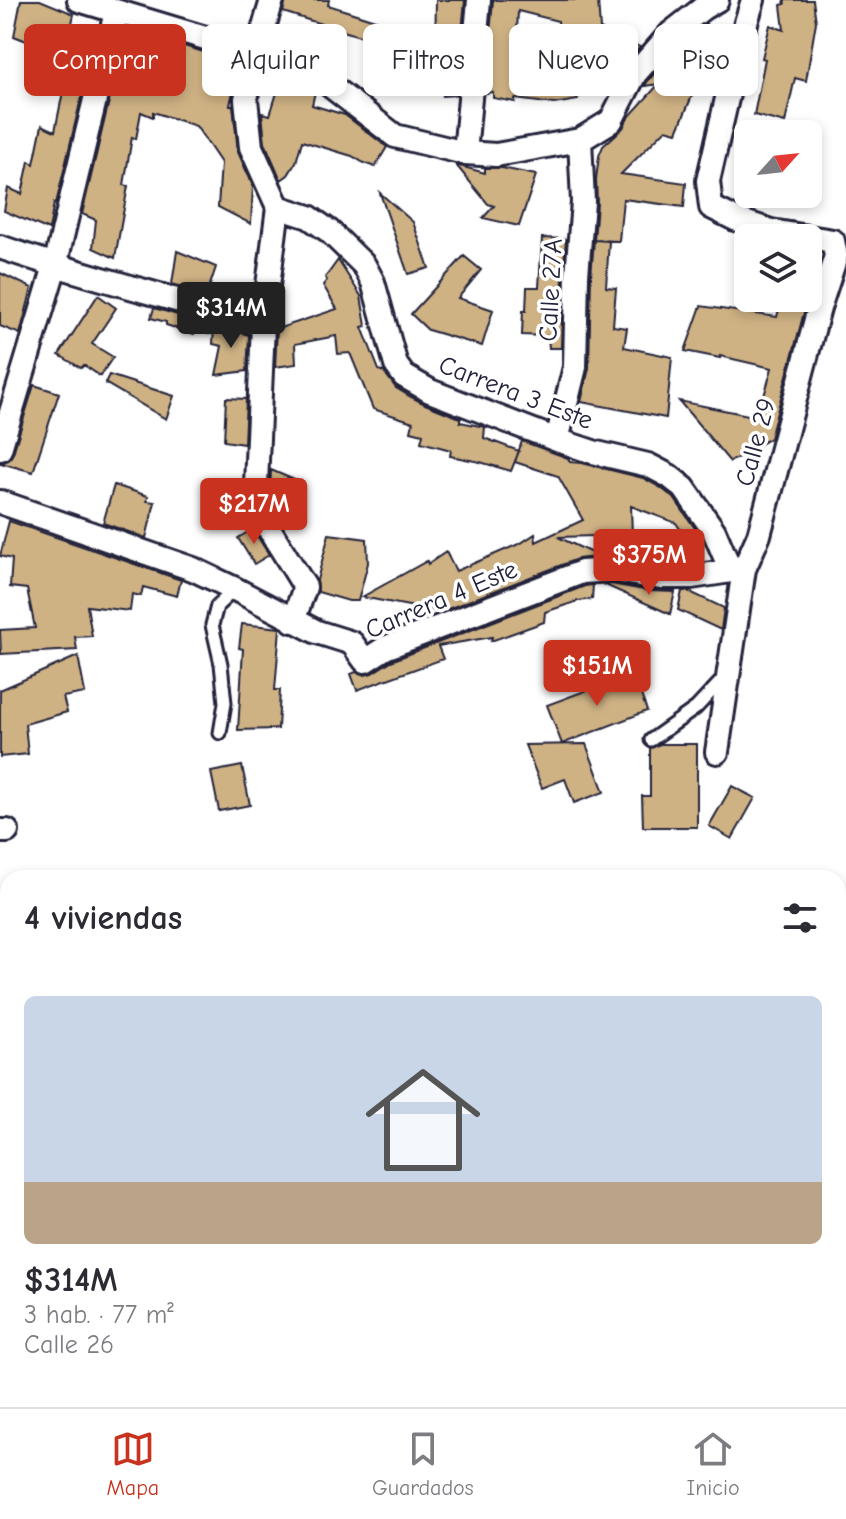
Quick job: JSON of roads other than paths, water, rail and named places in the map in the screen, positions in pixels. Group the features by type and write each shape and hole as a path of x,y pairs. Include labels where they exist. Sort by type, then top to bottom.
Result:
{"street":[{"path":"79,0 202,37"},
{"path":"265,24 272,0"},
{"path":"465,153 479,0"},
{"path":"344,96 395,136 465,153 496,155 580,140 611,121 635,74 671,33 717,0"},
{"name":"Calle 29","path":"717,752 737,570 759,535 819,308 836,256 833,241 771,231 711,207 708,181 740,42 753,0"},
{"path":"0,449 55,266 116,12"},
{"path":"247,96 251,147 278,207 263,325 255,506 305,587 293,621"},
{"name":"Calle 27A","path":"557,440 575,367 577,275 583,202 580,140"},
{"name":"Carrera 3 Este","path":"278,207 309,217 329,231 364,265 373,282 396,365 404,376 430,391 557,440 648,465 669,476 684,488 737,570"},
{"path":"0,247 55,266 263,325"},
{"name":"Carrera 4 Este","path":"0,502 193,569 293,621 352,643 365,661 385,648 582,572 612,570 652,577 691,577 737,570"}],"lane":[{"path":"220,733 225,703 221,664 212,625 217,606 235,589"},
{"path":"651,740 696,708 727,675"}]}
